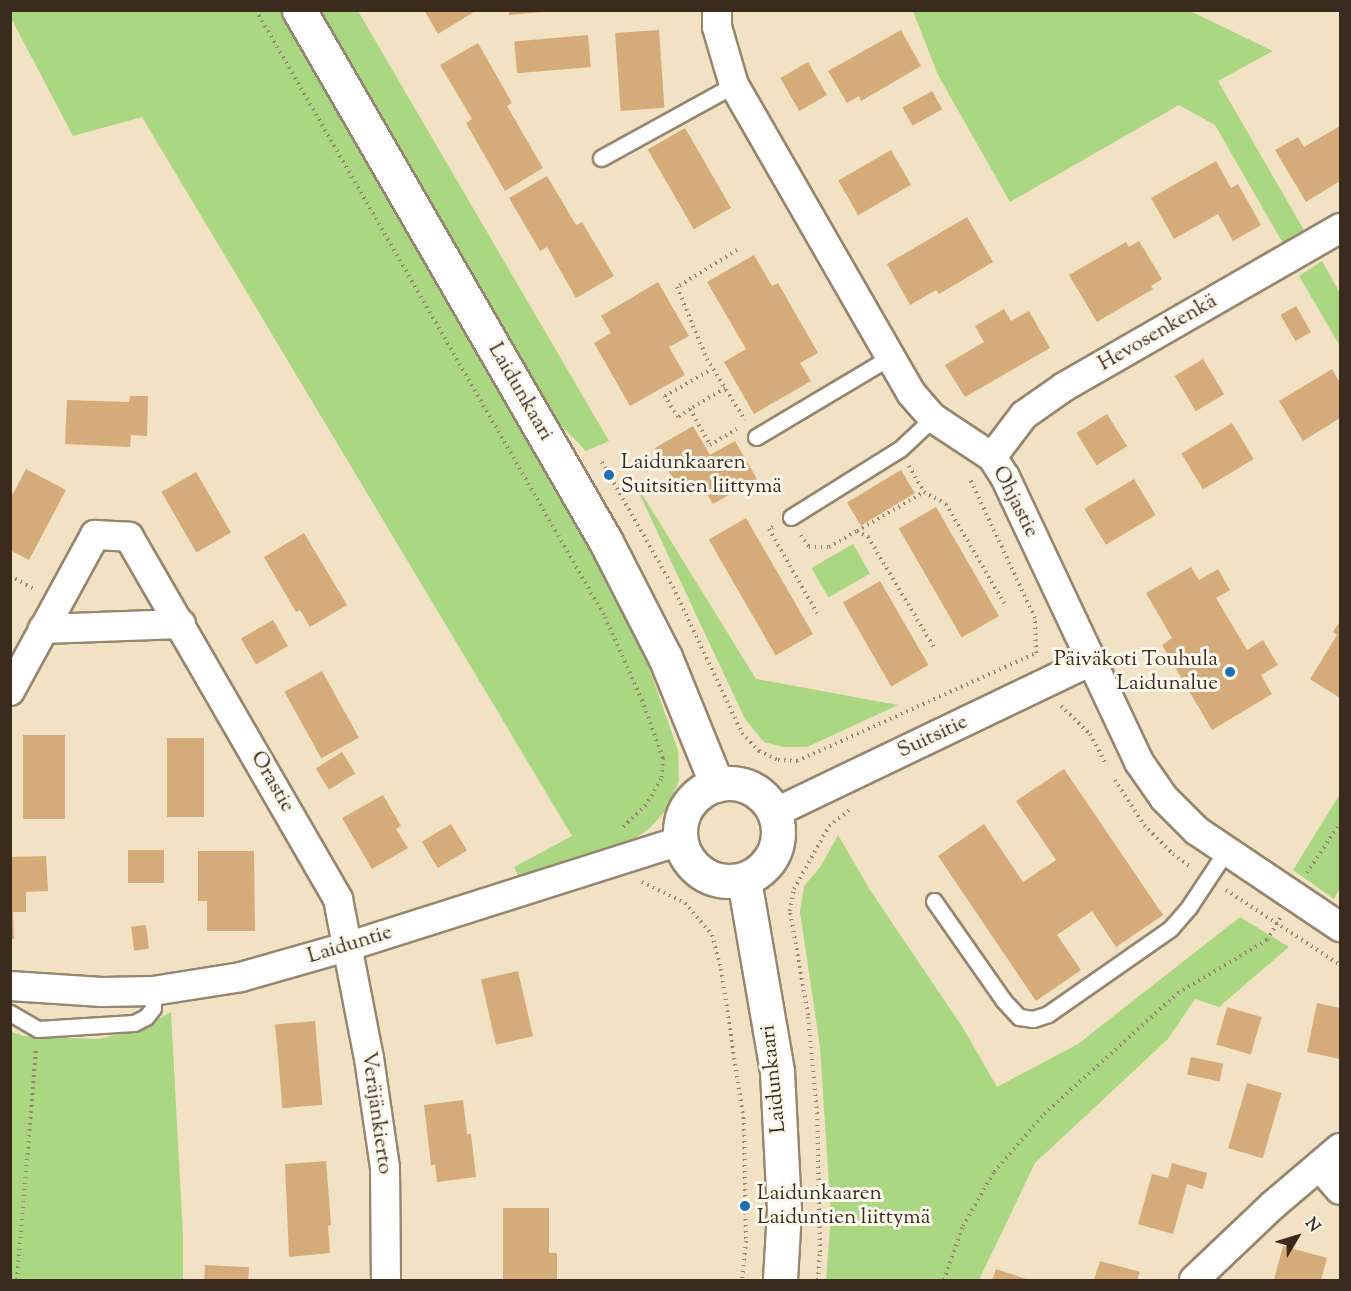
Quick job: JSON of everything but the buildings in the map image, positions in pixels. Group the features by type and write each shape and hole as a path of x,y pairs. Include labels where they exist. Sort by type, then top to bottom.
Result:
{"street":[{"name":"Laidunkaari","path":"299,10 605,540 665,657 717,785"},
{"name":"Ohjastie","path":"717,10 717,27 734,85 911,393 933,418 992,457 1005,477 1139,762 1164,798 1197,831 1341,927"},
{"name":"Hevosenkenkä","path":"992,457 1024,415 1064,387 1341,228"},
{"name":"Orastie","path":"10,691 95,535 129,537 338,899 346,947"},
{"path":"43,629 181,624"},
{"name":"Suitsitie","path":"774,813 1091,661"},
{"path":"731,783 757,792 774,813 778,829 773,853 758,872 744,880 730,882 703,875 692,866 680,841 680,826 684,812 703,790 717,785 731,783"},
{"name":"Laiduntie","path":"10,987 102,992 153,991 241,977 346,947 626,856 680,841"},
{"name":"Laidunkaari","path":"744,880 777,1072 784,1210 780,1281"},
{"name":"Veräjänkierto","path":"346,947 369,1058 385,1168 386,1281"},
{"path":"1194,1281 1273,1205 1330,1158 1341,1190"}],"lane":[{"path":"601,158 734,85"},
{"path":"756,436 890,357"},
{"path":"791,517 900,449 933,418"},
{"path":"934,901 1004,1001 1019,1017 1033,1019 1048,1014 1170,929 1189,908 1226,851"},
{"path":"10,1013 38,1029 134,1023 147,1017 153,1008 153,991"}],"path":[{"path":"256,10 605,617 642,700 663,758 662,779 646,805 619,831 633,877 685,903 712,935 722,969 744,1123 746,1241 742,1281"},
{"path":"690,409 710,445 747,423 712,369 677,287 737,250"},
{"path":"712,369 665,396 678,417 725,388"},
{"path":"900,449 924,492 946,504 1004,603"},
{"path":"602,462 673,587 742,733"},
{"path":"817,613 769,529 791,517 809,547 829,547 924,492"},
{"path":"857,531 868,537 935,649"},
{"path":"1053,707 1061,705"},
{"path":"818,1281 820,1252 817,1114 808,1015 790,911 794,889 829,826 856,805"},
{"path":"944,1281 963,1226 994,1172 1044,1114 1178,993 1267,940 1277,924"},
{"path":"16,1281 38,1029"}],"green space":[{"path":"10,11 281,11 635,629 678,750 679,781 666,810 650,828 634,839 519,877 514,867 572,836 142,117 73,136 11,18"},
{"path":"315,11 358,11 609,441 586,451 539,403"},
{"path":"913,11 1190,11 1273,51 1218,81 1305,232 1284,245 1215,125 1179,105 1010,202 938,75"},
{"path":"1322,261 1340,293 1340,346 1299,276"},
{"path":"632,478 756,679 898,705 807,747 784,747 764,742 745,719"},
{"path":"853,544 870,573 828,597 811,568"},
{"path":"1340,794 1340,888 1334,899 1293,870"},
{"path":"838,835 870,890 963,1028 997,1087 1078,1044 1240,917 1289,947 1219,1007 1195,999 1168,1039 1035,1163 979,1280 826,1280 831,1215 820,1047 800,912 804,886 821,866"},
{"path":"171,1012 183,1236 183,1280 11,1280 10,1031 23,1036 99,1039 141,1029"}],"place":[{"name":"Laidunkaaren Suitsitien liittymä","path":"609,475"},
{"name":"Päiväkoti Touhula Laidunalue","path":"1230,672"},
{"name":"Laidunkaaren Laiduntien liittymä","path":"745,1206"}]}
